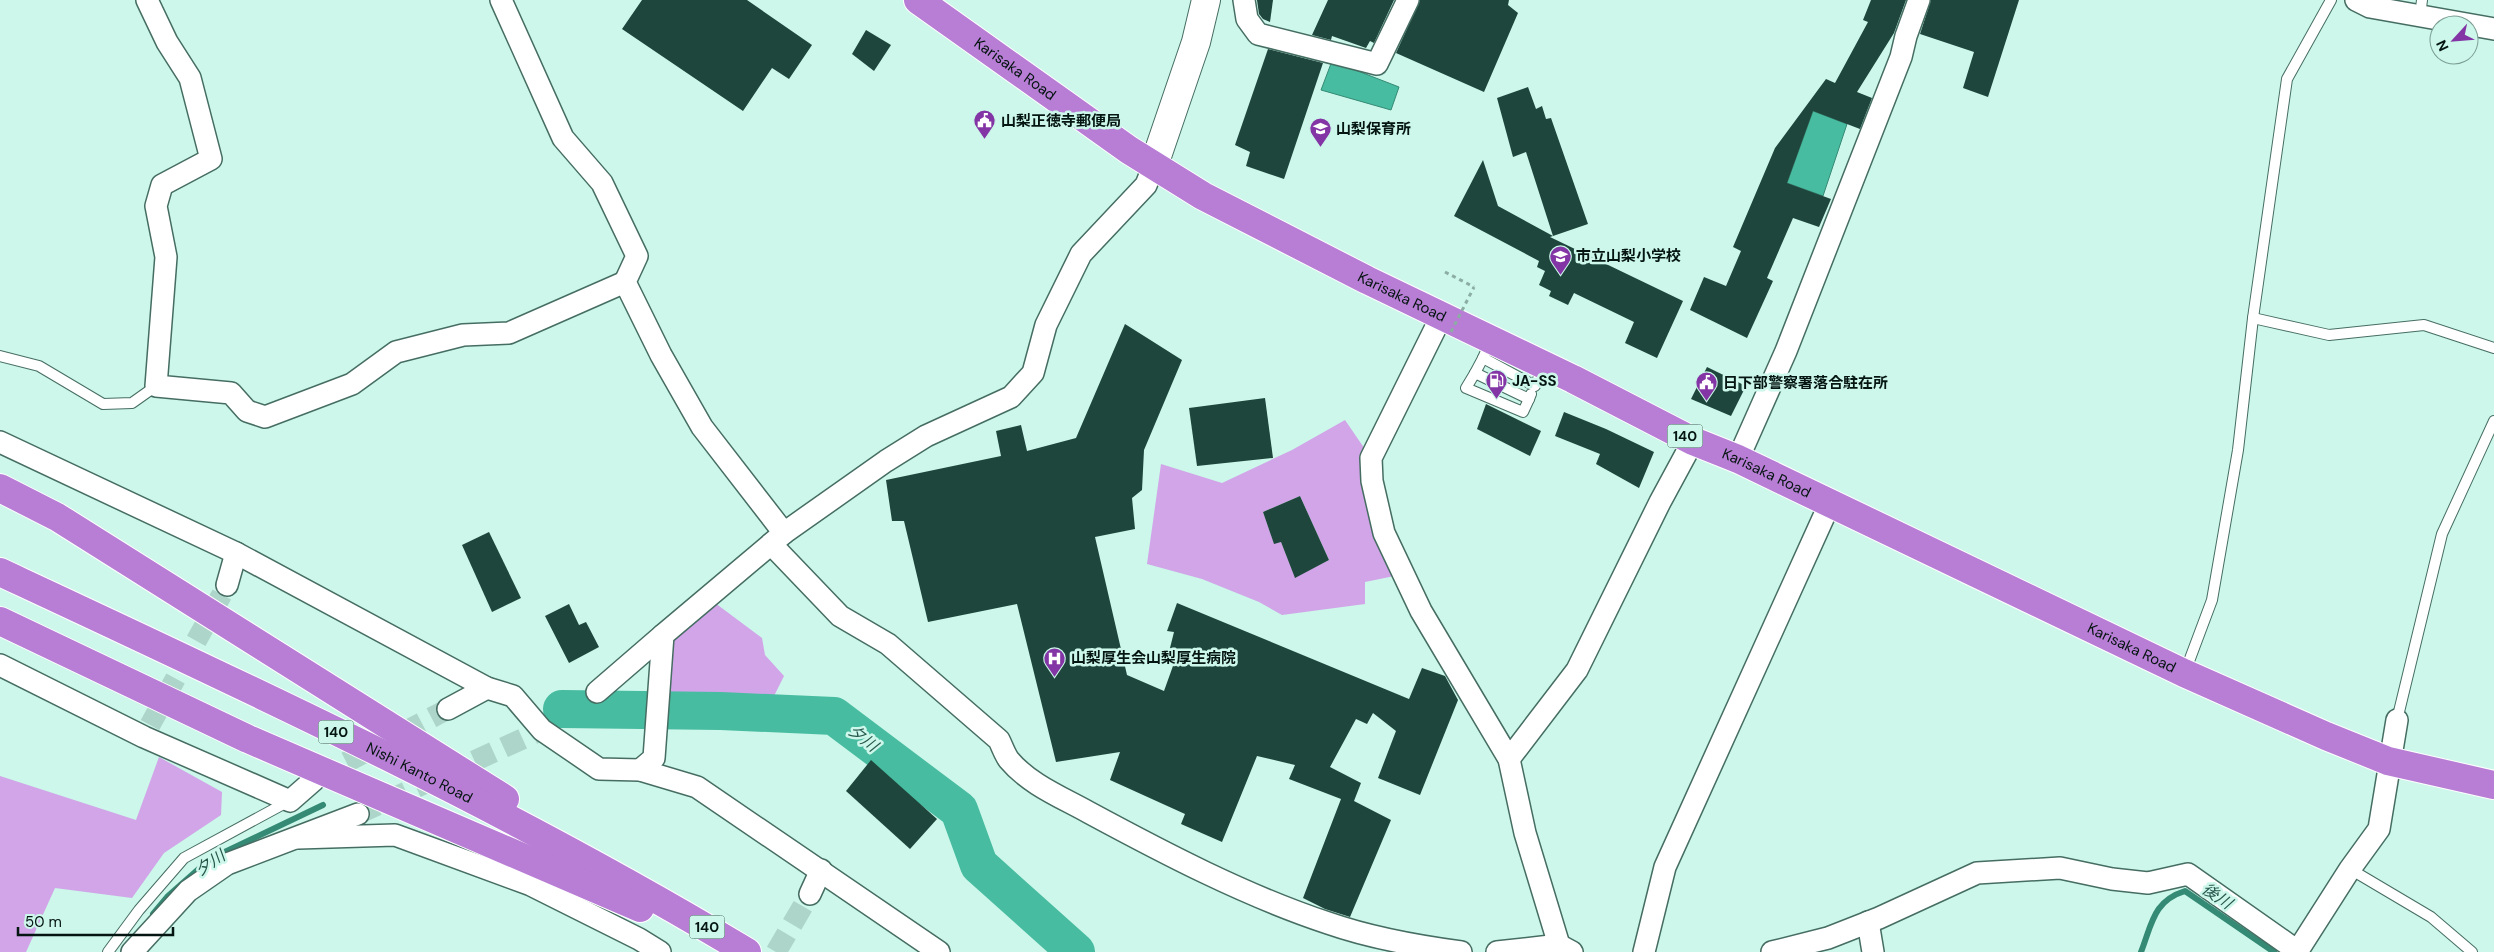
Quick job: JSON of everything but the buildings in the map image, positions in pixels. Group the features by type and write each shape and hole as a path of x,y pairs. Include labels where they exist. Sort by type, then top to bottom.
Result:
{"highway":[{"name":"Karisaka Road","path":"929,3 1129,150 1227,208 1367,280 1540,376 1738,459 2184,673 2388,761 2494,785"},
{"path":"0,488 57,517 387,723 666,903"},
{"name":"Nishi Kanto Road","path":"0,572 220,675 442,785 666,903 748,952"},
{"path":"0,621 248,739 637,906 718,952"}],"street":[{"path":"147,0 167,42 190,78 212,159 162,185 156,206 166,257 156,386 231,394 246,411 265,417 352,384 396,352 463,335 509,333 625,282 637,256 602,183 563,138 501,0"},
{"path":"597,692 778,538 886,461 926,436 1010,397 1033,373 1046,325 1081,254 1146,185 1196,42 1206,0"},
{"path":"1244,0 1247,19 1258,34 1377,64 1408,0"},
{"path":"1738,459 1786,351 1901,57 1906,36 1919,0"},
{"path":"2356,0 2370,7 2421,8 2494,29"},
{"path":"625,282 661,355 702,427 778,538 840,616 888,644 999,740 1009,760 1041,786 1156,848 1275,902 1328,923 1414,946 1461,952"},
{"path":"1446,323 1371,458 1372,481 1384,533 1421,610 1509,758 1525,832 1566,949 1497,952"},
{"path":"1509,758 1576,670 1660,502 1693,441"},
{"path":"0,442 236,552 487,688 513,696 542,730 599,769 640,770 697,787 939,952"},
{"path":"1644,952 1665,867 1770,640 1830,503"},
{"path":"227,585 236,552"},
{"path":"640,770 654,758 658,727 663,635"},
{"path":"0,665 147,731 290,800 314,780"},
{"path":"448,709 487,688"},
{"path":"1772,952 1828,938 1977,873 2060,868 2112,879 2148,882 2188,874 2296,951 2379,829 2388,761 2397,720"},
{"path":"132,952 188,891 227,864 358,814"},
{"path":"298,838 394,835 531,884 639,939 660,952"},
{"path":"810,894 820,870"},
{"path":"1868,922 1873,952"}],"lane":[{"path":"2184,673 2212,600 2238,450 2253,318 2287,79 2331,0"},
{"path":"2253,318 2329,335 2424,325 2494,348"},
{"path":"1487,348 1466,388 1522,412 1540,376"},
{"path":"0,356 39,366 102,404 132,403 156,386"},
{"path":"1475,372 1529,399"},
{"path":"2397,720 2442,534 2494,420"},
{"path":"108,952 139,910 184,858 290,800"},
{"path":"2350,869 2431,917 2472,952"}],"path":[{"path":"1445,272 1474,287 1446,323"}],"shaded area":[{"path":"1332,61 1399,87 1391,110 1321,90"},
{"path":"1813,111 1847,124 1823,196 1787,183"},
{"path":"1345,420 1371,458 1404,574 1365,582 1365,604 1282,615 1259,602 1202,579 1147,564 1161,464 1222,483 1292,450","holes":["1300,496 1329,560 1295,577 1281,542 1274,543 1263,512"]},
{"path":"707,597 762,638 765,655 784,676 772,700 660,692 663,635"},
{"path":"159,757 222,792 221,815 164,853 132,898 55,888 26,952 0,952 0,776 136,820"}],"waterway":[{"name":"夕川","path":"562,709 721,711 834,716 959,810 979,865 1076,952"},
{"name":"夕川","path":"153,914 168,896 210,859 323,805"},
{"name":"後川","path":"2141,952 2151,923 2160,907 2174,895 2185,891 2274,952"}],"tunnel":[{"path":"150,725 227,585"},
{"path":"318,777 448,709"},
{"path":"358,814 542,730"},
{"path":"776,952 810,894"}],"place":[{"name":"山梨正徳寺郵便局","path":"985,140"},
{"name":"山梨保育所","path":"1320,148"},
{"name":"市立山梨小学校","path":"1560,275"},
{"name":"JA-SS","path":"1496,400"},
{"name":"日下部警察署落合駐在所","path":"1707,402"},
{"name":"山梨厚生会山梨厚生病院","path":"1055,677"}]}
